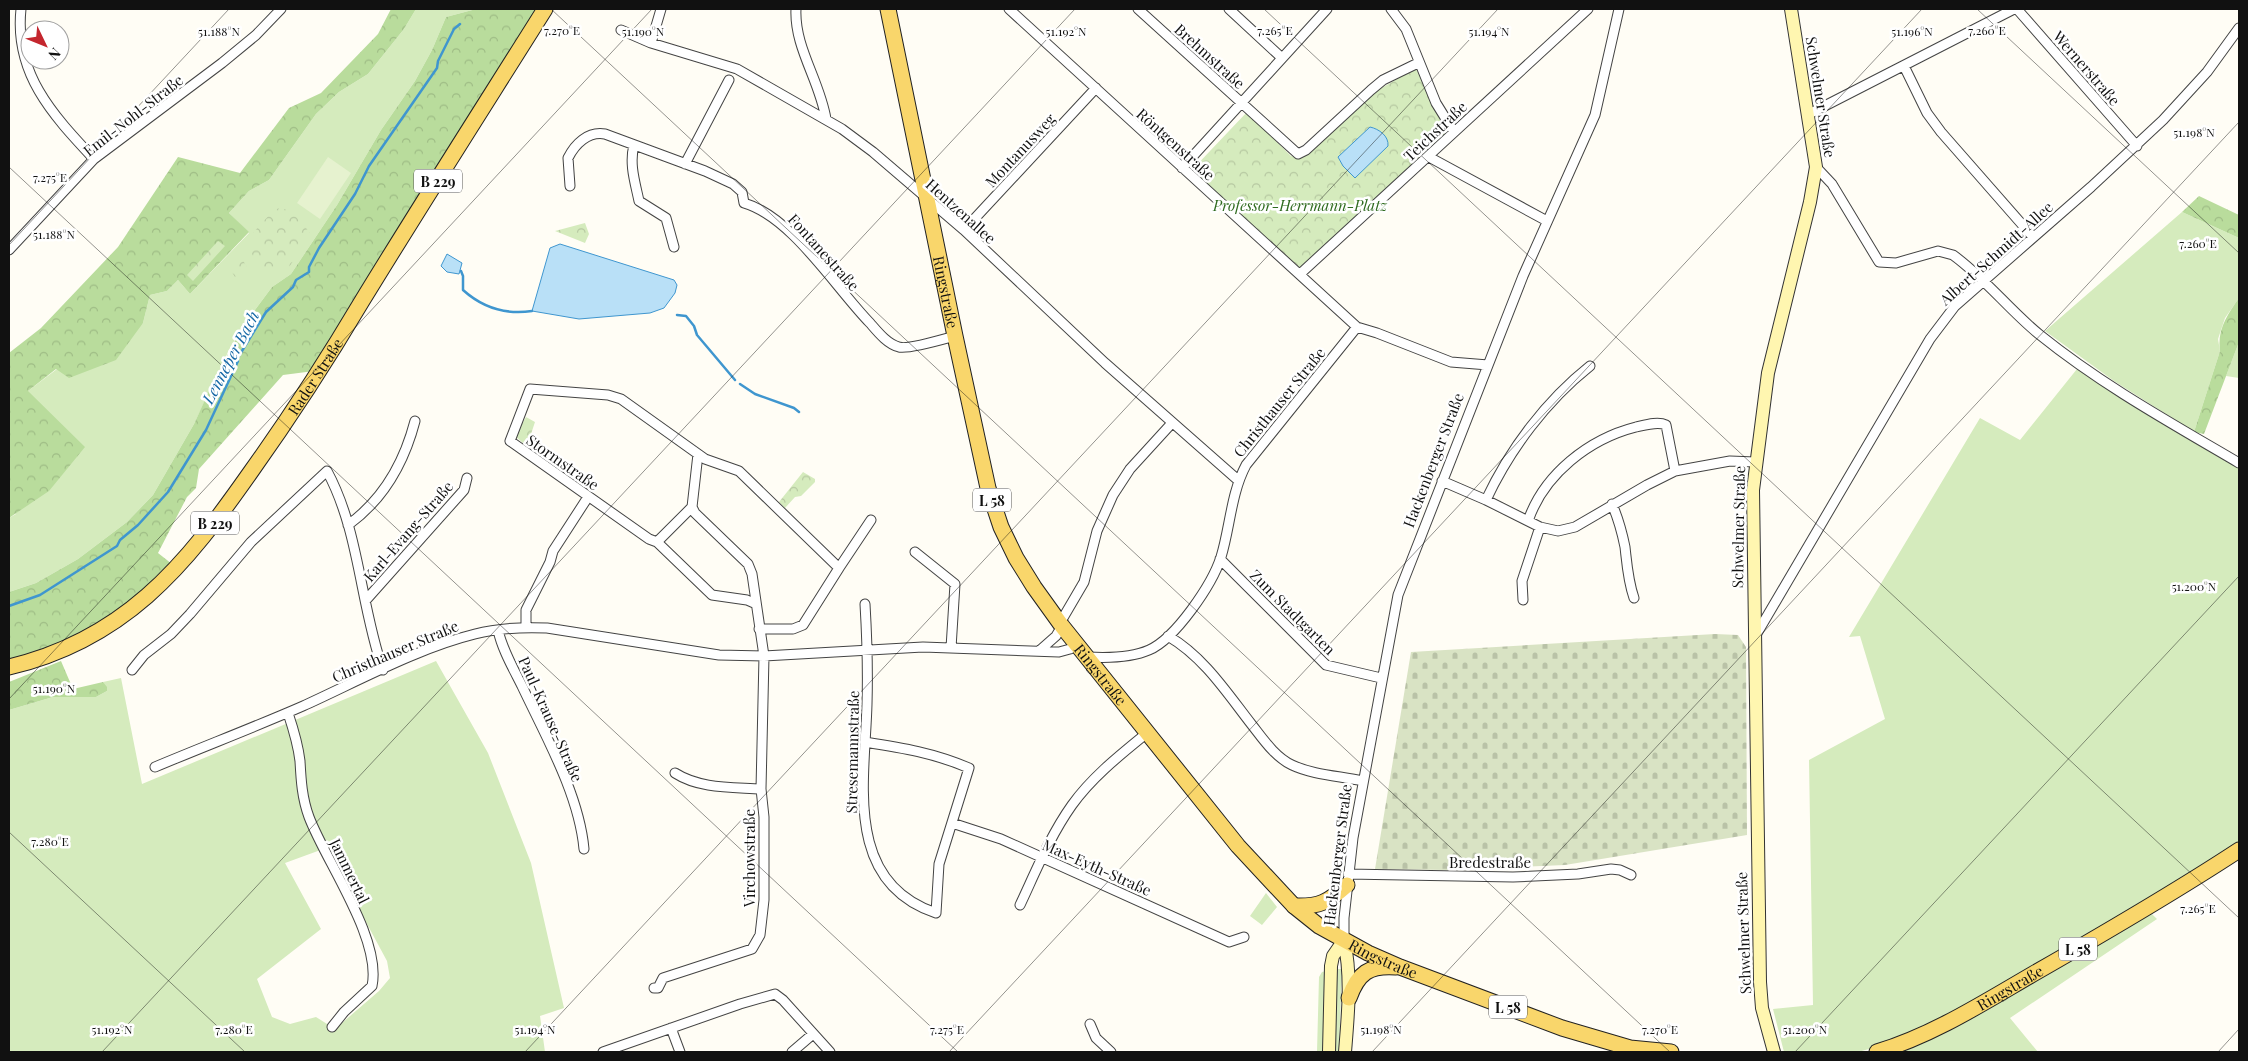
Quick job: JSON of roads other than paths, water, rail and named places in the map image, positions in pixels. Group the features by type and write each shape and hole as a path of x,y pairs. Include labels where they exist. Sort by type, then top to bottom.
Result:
{"main road":[{"name":"Rader Straße","path":"9,667 57,652 92,636 119,618 166,579 196,546 276,436 340,340 545,9"},
{"name":"Ringstraße","path":"888,9 988,488 999,520 1024,571 1061,624 1238,846 1294,906 1319,926 1400,967 1599,1040 1630,1048 1666,1052"},
{"name":"Ringstraße","path":"1877,1052 1912,1040 1997,995 2151,906 2239,850"},
{"path":"1294,906 1312,907 1326,902 1348,879"},
{"path":"1349,998 1355,983 1363,974 1382,966 1400,967"}],"street":[{"path":"21,9 22,45 38,92 55,117 94,159"},
{"name":"Emil-Nohl-Straße","path":"9,250 94,159 256,36 281,9"},
{"path":"651,43 661,9"},
{"path":"796,9 796,30 822,97 826,119"},
{"name":"Röntgenstraße","path":"1009,9 1357,327 1377,332 1452,362 1488,365"},
{"name":"Brehmstraße","path":"1138,9 1294,152 1301,154 1383,80 1418,62"},
{"path":"1229,9 1282,58"},
{"path":"1182,168 1327,9"},
{"path":"1391,9 1406,29 1436,103 1454,132"},
{"name":"Teichstraße","path":"1300,274 1588,9"},
{"name":"Hackenberger Straße","path":"1345,1052 1349,998 1347,956 1344,940 1348,879 1381,678 1398,595 1488,365 1547,221 1595,115 1620,9"},
{"name":"Schwelmer Straße","path":"1773,1048 1762,1008 1760,982 1753,519 1755,462 1768,373 1810,202 1816,167 1791,9"},
{"path":"1807,115 2015,9"},
{"name":"Wernerstraße","path":"2015,9 2137,146"},
{"name":"Albert-Schmidt-Allee","path":"1754,637 1930,339 1948,313 2137,146 2195,85 2239,28"},
{"name":"Hentzenallee","path":"621,30 651,43 737,69 826,119 862,143 964,230 1039,303 1239,481"},
{"path":"1904,66 1927,112 1940,132 2033,237"},
{"path":"685,164 729,80"},
{"name":"Montanusweg","path":"964,230 1096,88"},
{"name":"Fontanestraße","path":"570,186 568,158 580,142 588,136 600,133 685,164 732,184 742,192 744,204 758,208 776,219 792,233 867,320 894,345 903,348 955,336"},
{"path":"634,145 632,153 633,173 639,200 666,218 674,247"},
{"path":"1428,157 1547,221"},
{"path":"1816,167 1832,184 1879,262 1896,263 1929,252 1938,251 1957,258 2038,333 2080,366 2162,419 2239,463"},
{"name":"Christhauser Straße","path":"1088,657 1105,658 1140,653 1154,647 1168,636 1204,590 1220,559 1239,481 1246,465 1357,327"},
{"path":"1486,500 1500,472 1529,429 1571,382 1590,366"},
{"name":"Stormstraße","path":"698,454 618,398 588,393 530,389 510,441 649,539 657,542 712,595 747,600 756,604"},
{"path":"348,525 364,514 392,478 408,446 415,421"},
{"path":"1039,651 1056,636 1084,582 1097,531 1113,495 1130,469 1172,423"},
{"path":"1528,521 1542,492 1566,465 1598,442 1622,431 1658,423 1666,425 1675,471"},
{"path":"764,656 749,566 695,513 692,507 698,454 739,471 839,568"},
{"path":"1442,482 1486,500 1540,527 1558,531 1569,529 1675,471 1730,461 1755,462"},
{"name":"Karl-Evang-Straße","path":"132,670 144,655 178,627 251,542 327,471 348,525 383,670"},
{"name":"Karl-Evang-Straße","path":"366,600 464,490 467,478"},
{"path":"526,627 526,610 550,562 553,551 588,497"},
{"path":"1612,504 1621,531 1628,580 1634,598"},
{"path":"657,542 692,507"},
{"path":"759,629 793,629 803,625 871,520"},
{"path":"1523,600 1522,581 1540,527"},
{"path":"915,552 955,584 951,648"},
{"name":"Zum Stadtgarten","path":"1220,559 1326,666 1381,678"},
{"path":"865,604 868,650"},
{"name":"Christhauser Straße","path":"155,767 288,713 457,639 498,630 526,627 566,630 719,655 764,656 868,650 951,648 1059,652 1077,644"},
{"name":"Paul-Krause-Straße","path":"498,630 502,644 552,748 582,827 584,849"},
{"path":"1168,636 1190,651 1211,672 1265,742 1280,757 1302,768 1363,781"},
{"name":"Stresemannstraße","path":"868,650 863,808 865,829 873,856 880,869 898,891 908,901 936,913 939,864 952,824"},
{"name":"Virchowstraße","path":"654,988 658,988 662,978 748,951 756,944 760,935 764,900 762,789 764,656"},
{"name":"Jammertal","path":"288,713 298,751 300,781 307,813 367,938 373,956 372,986 344,1012 332,1027"},
{"path":"1020,905 1062,819 1084,790 1105,768 1147,733"},
{"path":"865,742 919,750 969,768 952,824"},
{"path":"675,773 688,781 702,784 762,789"},
{"name":"Max-Eyth-Straße","path":"952,824 1001,839 1229,942 1244,937"},
{"name":"Bredestraße","path":"1348,879 1513,877 1578,874 1611,869 1620,870 1631,875"},
{"name":"Hackenberger Straße","path":"1329,1052 1331,966 1333,956 1344,940"},
{"path":"603,1052 740,1004 775,994 783,1000 830,1052"},
{"path":"1090,1024 1096,1038 1111,1052"},
{"path":"671,1028 680,1052"},
{"path":"792,1052 813,1034"}],"water":[{"path":"1370,127 1377,129 1383,134 1387,139 1388,146 1355,178 1343,166 1338,157"},
{"path":"560,244 674,280 677,285 675,293 664,308 650,313 579,319 532,311 550,248"},
{"path":"447,254 462,263 459,274 447,272 441,266"}],"waterway":[{"name":"Lenneper Bach","path":"9,606 40,595 117,546 120,540 138,525 168,492 206,430 238,361 237,359 266,312 293,287 296,280 309,272 309,267 319,248 355,194 369,166 437,68 438,61 454,29 460,24"},
{"path":"461,271 463,290 478,301 504,311 532,311"},
{"path":"677,315 686,316 694,326 697,335 735,380"},
{"path":"740,384 755,394 794,408 799,412"}],"park label":[{"name":"Professor-Herrmann-Platz","path":"1300,205"}]}
